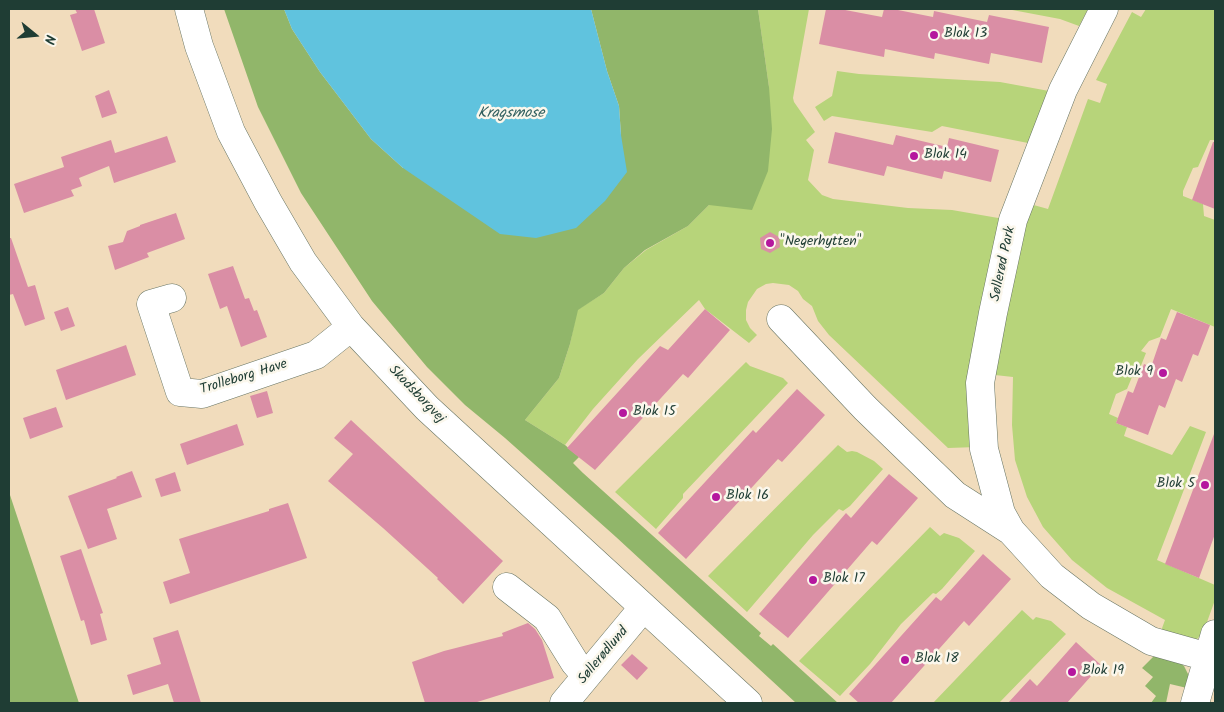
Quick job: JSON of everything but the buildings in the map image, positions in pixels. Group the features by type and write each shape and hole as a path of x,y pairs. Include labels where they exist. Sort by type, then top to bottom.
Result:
{"street":[{"name":"Skodsborgvej","path":"189,9 199,46 231,132 268,202 303,262 351,327 427,408 748,703"},
{"name":"Søllerød Park","path":"1104,9 1063,90 1013,220 980,383 984,449 1001,513 1011,531 1052,576 1091,606 1152,641 1213,650 1195,703"},
{"name":"Trolleborg Have","path":"172,298 151,304 180,392 202,394 316,355 351,327"},
{"name":"Søllerød Park","path":"781,319 865,408 955,495 1011,531"},
{"path":"507,587 547,618 574,662 586,676"},
{"name":"Søllerødlund","path":"564,703 643,608"}],"green space":[{"path":"224,9 284,9 292,29 320,72 371,139 403,168 621,135 619,106 607,71 591,9 758,9 769,87 772,129 768,171 752,210 709,205 688,226 645,250 624,268 604,293 578,310 559,378 525,420 565,445 579,457 573,463 583,473 761,633 759,636 771,646 773,644 838,703 796,703 616,537 465,405 427,367 372,301 301,193 258,107"},
{"path":"758,9 809,9 793,98 815,132 806,140 814,150 808,180 822,195 833,199 908,208 952,210 1004,219 977,447 948,448 829,335 818,321 812,306 803,299 798,291 789,285 773,283 766,284 757,289 748,302 746,320 750,328 757,335 749,343 705,309 699,300 638,359 593,409 565,445 525,420 559,378 570,344 577,310 604,293 624,268 646,250 688,226 709,205 769,87"},
{"path":"1007,9 1088,9 1079,26 1060,19"},
{"path":"1146,9 1215,9 1215,140 1210,140 1198,167 1193,168 1183,191 1183,196 1203,204 1204,216 1215,220 1215,327 1171,309 1160,337 1149,341 1141,351 1146,353 1136,378 1132,377 1127,389 1116,394 1109,414 1118,418 1116,423 1127,427 1124,436 1172,455 1190,426 1206,432 1157,560 1215,585 1215,600 1203,633 1195,641 1161,631 1165,620 1107,588 1072,560 1043,527 1027,497 1015,460 1012,425 1013,377 995,375 1000,329 1030,204 1048,209 1088,99 1100,103 1107,84 1096,80 1132,12 1141,17"},
{"path":"837,71 859,74 1000,82 1049,91 1028,143 942,126 932,132 832,116 824,121 815,107 832,96"},
{"path":"746,362 750,366 783,378 788,383 683,494 683,498 656,529 615,492"},
{"path":"838,445 847,452 857,452 874,461 883,469 850,506 843,511 839,509 813,535 747,612 708,576"},
{"path":"9,492 79,703 9,703"},
{"path":"930,527 940,536 944,533 959,538 975,551 942,589 936,594 933,593 901,624 870,664 840,696 799,661"},
{"path":"1022,610 1033,620 1036,617 1051,621 1066,634 999,703 933,703"},
{"path":"1155,655 1177,660 1184,666 1188,674 1187,688 1170,684 1166,703 1151,703 1156,696 1145,686 1153,677 1142,668"}],"water":[{"name":"Kragsmose","path":"284,9 591,9 607,71 619,106 621,135 627,172 605,201 576,228 536,238 500,234 403,168 371,139 320,72 292,29"}],"place":[{"name":"Blok 13","path":"934,35"},
{"name":"Blok 14","path":"914,156"},
{"name":"\"Negerhytten\"","path":"770,243"},
{"name":"Blok 9","path":"1163,373"},
{"name":"Blok 15","path":"623,413"},
{"name":"Blok 5","path":"1205,485"},
{"name":"Blok 16","path":"716,497"},
{"name":"Blok 17","path":"813,580"},
{"name":"Blok 18","path":"905,660"},
{"name":"Blok 19","path":"1072,672"}]}
